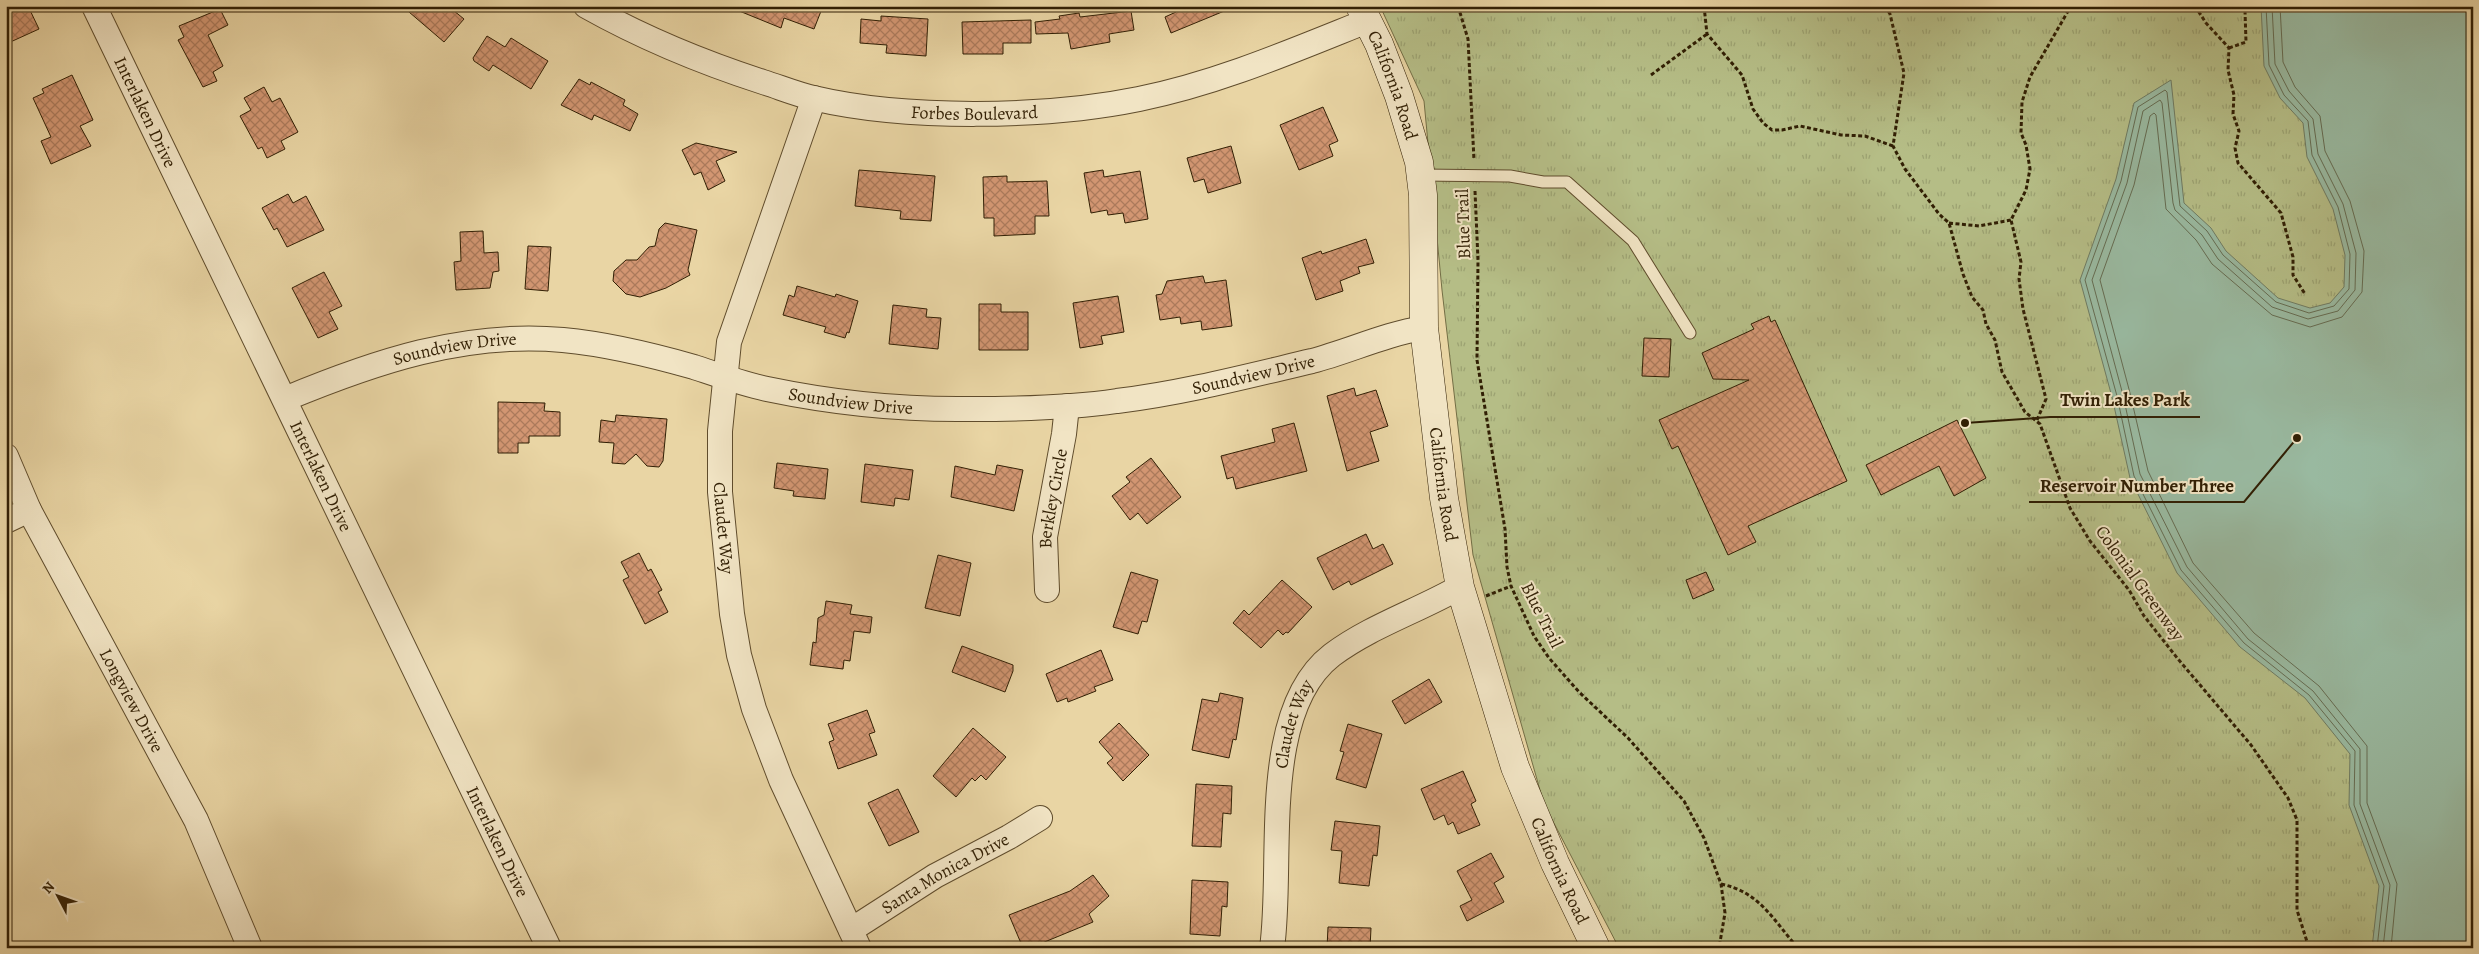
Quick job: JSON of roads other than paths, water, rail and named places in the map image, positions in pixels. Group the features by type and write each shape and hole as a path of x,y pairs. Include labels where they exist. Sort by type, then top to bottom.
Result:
{"main road":[{"name":"California Road","path":"1364,14 1379,44 1415,145 1420,175 1424,328 1444,498 1460,587 1515,767 1555,863 1596,948"}],"street":[{"name":"Interlaken Drive","path":"94,6 549,948"},
{"name":"Forbes Boulevard","path":"586,6 657,43 709,64 814,98 882,109 955,113 1025,112 1103,104 1138,99 1200,84 1273,59 1364,14"},
{"name":"Claudet Way","path":"814,98 729,342 720,431 720,492 731,605 739,655 754,710 770,754 855,939"},
{"name":"Soundview Drive","path":"285,399 360,369 409,354 454,344 496,340 560,340 593,343 765,389 896,407 969,409 1067,406 1117,401 1243,377 1318,359 1396,333 1424,328"},
{"name":"Berkley Circle","path":"1048,590 1044,537 1064,434 1067,406"},
{"name":"Longview Drive","path":"6,456 29,510 196,820 250,948"},
{"path":"6,521 29,510"},
{"name":"Claudet Way","path":"1272,948 1282,759 1288,726 1298,699 1318,667 1353,640 1460,587"},
{"name":"Santa Monica Drive","path":"855,939 935,876 1009,837 1040,818"}],"lane":[{"path":"1420,175 1475,174 1567,182 1633,241 1690,333"}],"water":[{"path":"2261,6 2473,6 2473,948 2372,948 2379,886 2349,805 2350,754 2305,698 2240,647 2177,573 2130,478 2112,397 2080,280 2116,179 2134,103 2171,80 2184,203 2211,228 2226,251 2278,298 2310,308 2330,303 2344,287 2345,255 2333,209 2307,157 2303,123 2280,98 2264,66"}],"place":[{"name":"Twin Lakes Park","path":"1965,423"},
{"name":"Reservoir Number Three","path":"2297,438"}]}
